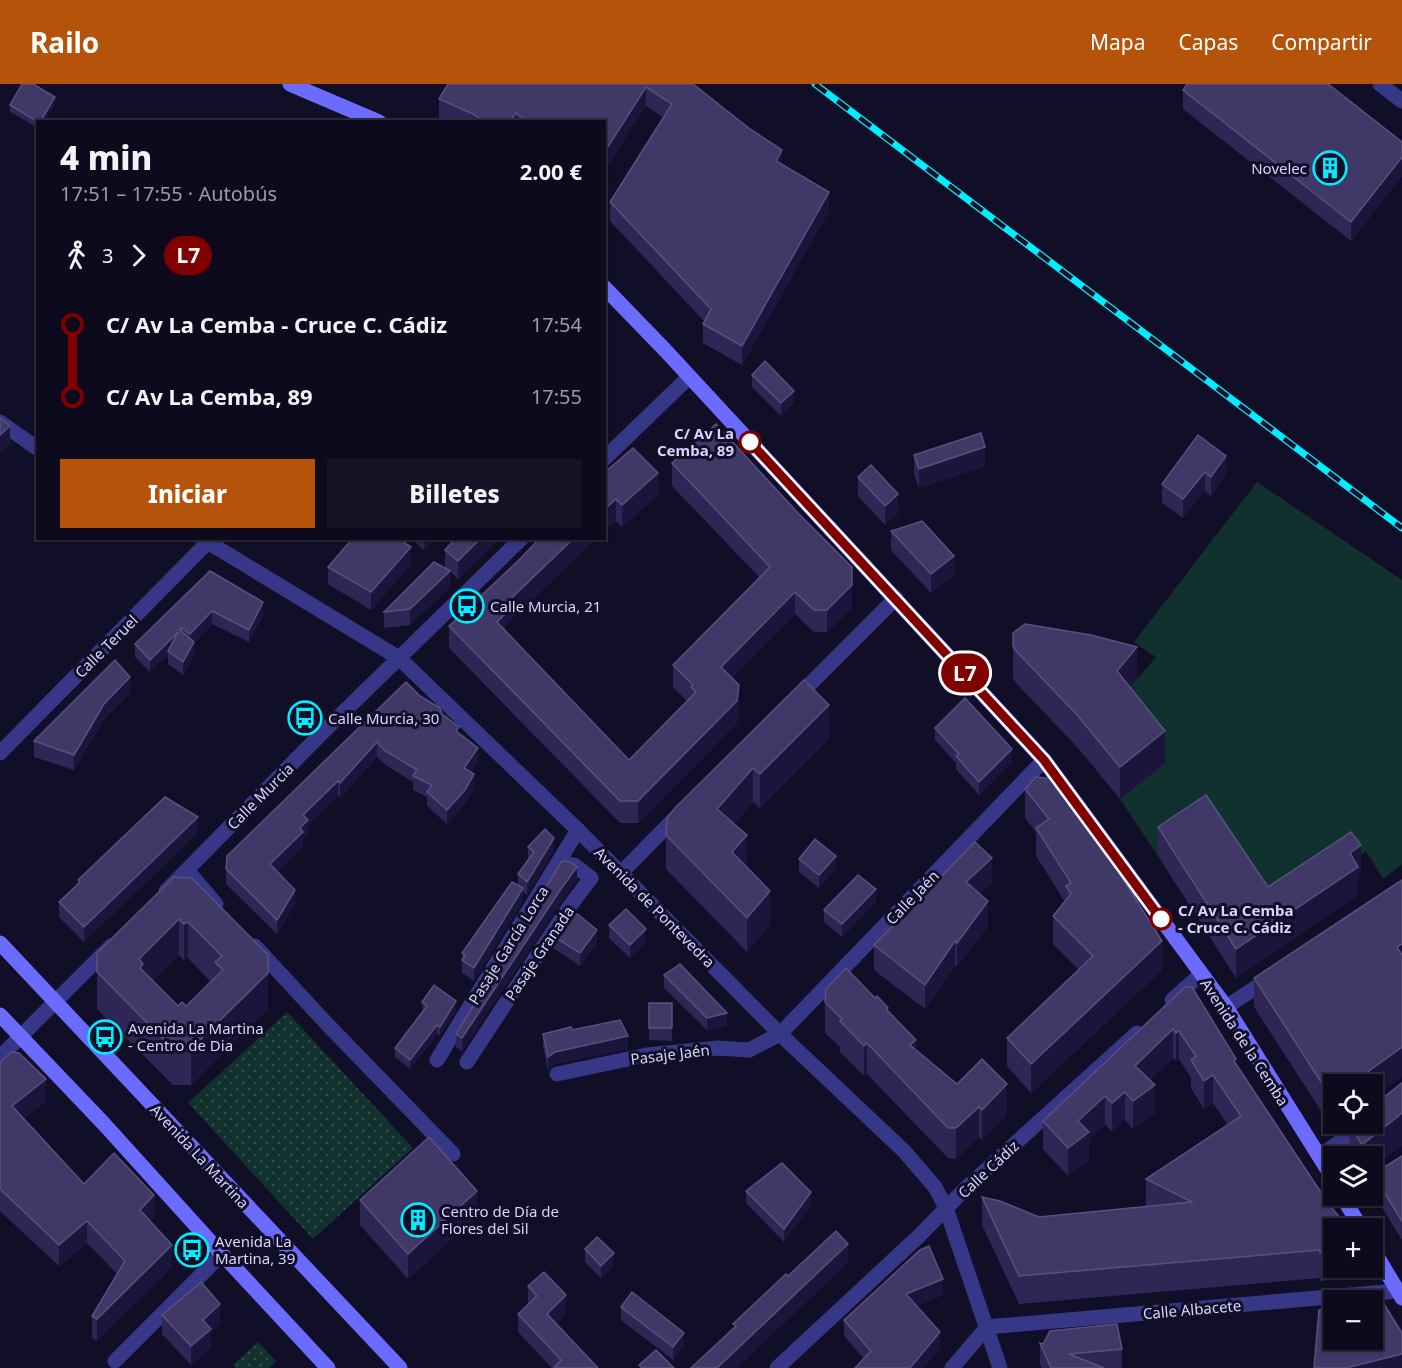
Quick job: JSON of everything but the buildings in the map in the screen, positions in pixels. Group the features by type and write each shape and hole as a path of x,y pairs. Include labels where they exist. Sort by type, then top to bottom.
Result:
{"street":[{"path":"290,84 374,120"},
{"path":"1380,84 1402,101"},
{"name":"Avenida de la Cemba","path":"606,289 896,598 1044,760 1226,1007 1323,1161"},
{"path":"606,457 689,377"},
{"path":"0,422 36,448"},
{"name":"Avenida de Pontevedra","path":"207,540 399,658 578,830 780,1034 904,1151 934,1187 946,1208 1000,1368"},
{"name":"Calle Teruel","path":"0,753 207,540"},
{"name":"Calle Murcia","path":"154,903 520,540"},
{"path":"789,704 896,598"},
{"name":"Calle Jaén","path":"780,1034 1044,760"},
{"path":"621,873 689,804"},
{"name":"Pasaje García Lorca","path":"437,1060 578,830"},
{"name":"Pasaje Granada","path":"467,1062 569,907 591,878 573,865 557,864"},
{"path":"187,870 229,918"},
{"path":"245,935 326,1023 453,1154"},
{"path":"0,1058 121,936"},
{"name":"Avenida La Martina","path":"0,943 400,1368"},
{"path":"1226,1007 1285,968"},
{"name":"Calle Cádiz","path":"777,1368 920,1236 946,1208 1201,974"},
{"path":"0,1015 104,1124 328,1368"},
{"name":"Pasaje Jaén","path":"557,1074 647,1055 718,1048 749,1050 780,1034"},
{"path":"1320,1156 1350,1134"},
{"path":"115,1361 222,1254"},
{"path":"1383,1266 1400,1294"},
{"name":"Calle Albacete","path":"987,1327 1400,1294"},
{"path":"952,1368 987,1327"}],"green space":[{"path":"1257,482 1402,580 1402,864 1383,879 1366,851 1269,916 1158,856 1120,799 1165,763 1112,709 1156,657 1134,642"},
{"path":"287,1012 413,1148 313,1239 188,1103"},
{"path":"258,1342 276,1361 269,1368 236,1368 233,1365"}],"railway":[{"path":"815,84 1402,528"}],"bus line":[{"name":"L7","path":"750,442 1044,760 1161,919"}],"place":[{"name":"Novelec","path":"1330,168"},
{"name":"C/ Av La Cemba, 89","path":"750,442"},
{"name":"Calle Murcia, 21","path":"467,606"},
{"name":"Calle Murcia, 30","path":"305,718"},
{"name":"C/ Av La Cemba - Cruce C. Cádiz","path":"1161,919"},
{"name":"Avenida La Martina - Centro de Dia","path":"105,1037"},
{"name":"Centro de Día de Flores del Sil","path":"418,1220"},
{"name":"Avenida La Martina, 39","path":"192,1250"}]}
